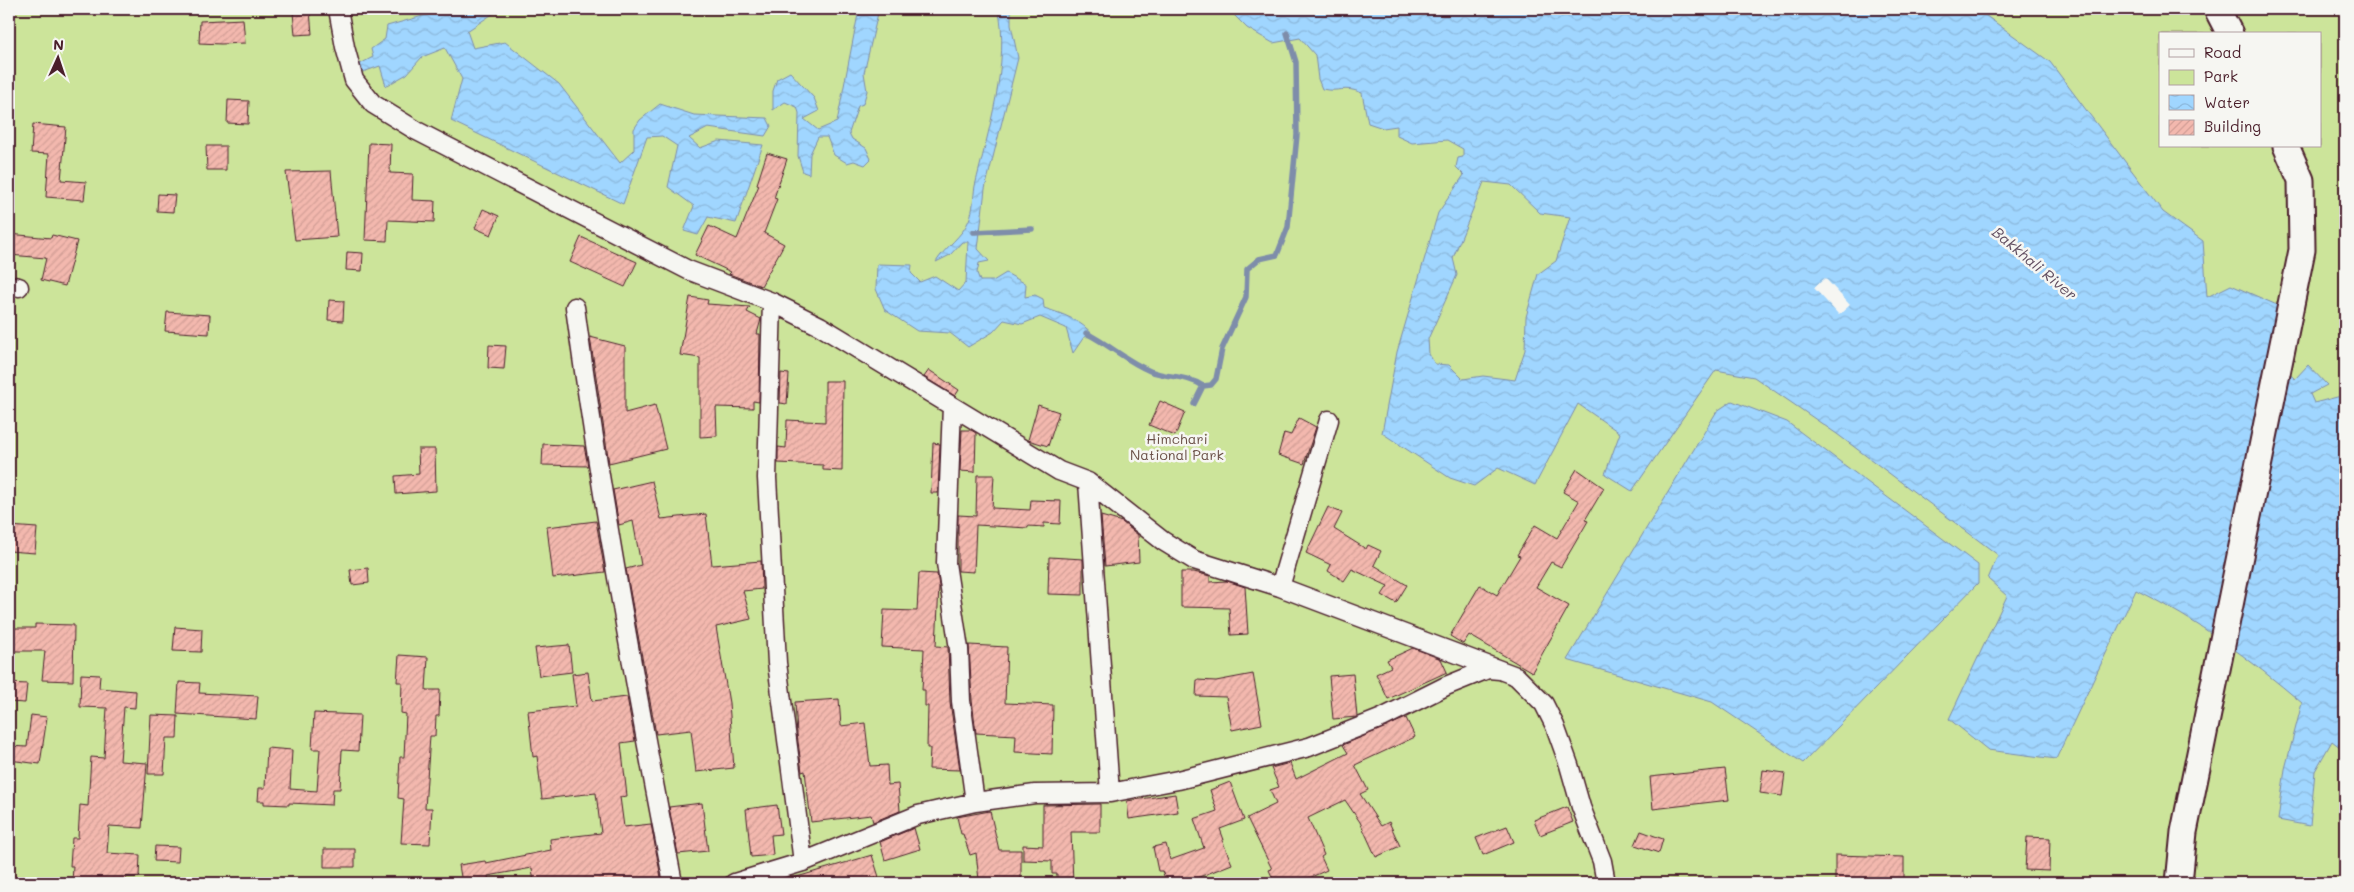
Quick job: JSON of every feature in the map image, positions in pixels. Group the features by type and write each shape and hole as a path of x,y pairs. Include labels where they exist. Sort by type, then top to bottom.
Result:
{"main road":[{"path":"2217,9 2229,32"},
{"path":"2179,883 2184,832 2302,250 2301,180 2287,148"}],"street":[{"path":"338,9 345,47 354,80 373,104 417,132 688,270 772,302 820,326 1059,471 1088,482 1163,541 1194,560 1280,587 1500,670 1525,683 1544,704 1552,719 1602,861 1606,883"},
{"path":"772,302 767,478 776,653 803,862"},
{"path":"574,307 595,455 640,714 673,883"},
{"path":"952,406 946,563 959,649 961,701 975,802"},
{"path":"1280,587 1328,420"},
{"path":"1088,482 1110,793"},
{"path":"734,883 803,862 918,815 975,802 1035,794 1110,793 1178,780 1309,747 1382,718 1472,674 1488,669 1500,670"}],"green space":[{"name":"Himchari National Park","path":"9,9 2345,9 2345,883 9,883"}],"water":[{"path":"436,9 500,9 467,31 473,48 505,42 559,84 620,163 634,150 634,129 640,120 660,104 694,115 767,118 771,126 765,136 708,128 689,138 700,148 719,141 763,145 736,223 708,217 698,235 684,231 694,206 668,187 677,146 662,136 647,137 623,204 451,121 462,79 445,48 422,57 407,74 386,86 380,66 363,72 360,64 373,57 371,49 385,39 387,26 437,12"},
{"path":"859,9 876,9 878,13 864,73 867,91 863,104 858,106 849,133 852,139 866,148 871,159 865,165 854,161 847,163 834,155 827,137 818,137 810,154 809,174 803,172 798,156 799,113 797,107 785,102 773,110 773,91 777,79 790,72 814,98 819,111 804,119 818,130 837,122"},
{"path":"998,9 1011,9 1011,25 1018,58 985,189 978,249 989,261 979,263 977,273 980,281 993,281 1006,273 1026,284 1025,297 1035,295 1043,299 1044,308 1065,315 1089,330 1094,336 1084,337 1073,353 1066,328 1040,317 1022,324 1004,320 993,332 968,347 950,333 917,331 885,310 876,289 877,264 912,265 911,273 920,282 935,276 958,291 966,282 968,242 962,242 950,255 936,262 963,231 972,212 975,186 1000,74 1002,51"},
{"name":"Bakkhali River","path":"1228,9 1962,9 1978,10 2050,62 2163,212 2203,241 2207,297 2231,285 2277,305 2295,323 2271,357 2295,379 2308,365 2327,385 2310,394 2314,403 2345,395 2345,751 2332,741 2315,771 2310,826 2278,820 2285,769 2302,703 2223,641 2181,614 2136,590 2056,759 1988,750 1949,719 2007,596 1988,579 1998,555 1837,434 1754,377 1716,370 1632,491 1605,474 1620,433 1578,404 1535,485 1498,468 1474,486 1450,478 1382,433 1397,352 1438,213 1464,175 1456,167 1458,158 1463,157 1463,149 1447,140 1412,143 1397,136 1397,126 1383,128 1368,123 1362,93 1346,89 1322,89 1318,79 1315,55 1300,38 1273,43 1247,28","holes":["1484,182 1511,185 1540,213 1570,217 1556,261 1538,274 1526,317 1525,350 1515,380 1483,376 1463,379 1449,365 1435,364 1429,354 1428,339 1457,275 1453,258"]},
{"path":"1732,401 1787,422 1978,565 1978,583 1803,763 1712,702 1567,660 1717,411"}],"pier":[{"path":"1825,278 1850,305 1839,315 1814,288"}],"building":[{"path":"310,11 312,34 295,35 293,12"},
{"path":"243,19 245,43 199,43 200,21"},
{"path":"228,100 249,101 248,124 227,123"},
{"path":"33,124 66,127 61,180 86,182 84,200 46,197 49,154 31,153"},
{"path":"369,143 391,144 390,173 413,174 412,200 435,201 434,222 388,220 387,241 365,240"},
{"path":"206,146 226,146 226,170 207,170"},
{"path":"767,153 787,159 774,198 777,199 764,233 784,244 761,286 729,274 731,272 695,255 709,226 737,239 759,185 757,184"},
{"path":"331,171 337,237 295,240 286,172"},
{"path":"158,194 175,195 173,212 157,211"},
{"path":"483,209 499,216 491,235 475,228"},
{"path":"9,234 51,238 52,235 77,241 65,286 41,280 46,258 9,255"},
{"path":"581,237 637,262 625,287 570,262"},
{"path":"347,252 363,253 362,271 346,270"},
{"path":"690,297 708,300 707,304 750,307 747,312 761,319 757,334 760,334 759,402 753,401 753,408 716,407 717,436 700,437 700,358 680,355"},
{"path":"329,300 344,301 343,321 328,320"},
{"path":"167,312 210,315 209,334 165,331"},
{"path":"590,337 625,346 625,413 655,405 666,449 609,463"},
{"path":"489,345 506,346 504,369 488,368"},
{"path":"929,370 959,390 955,396 924,377"},
{"path":"781,373 789,374 787,404 780,403"},
{"path":"825,381 843,381 842,471 823,470 823,465 778,463 778,447 786,448 787,420 825,422"},
{"path":"1160,401 1185,412 1175,436 1149,425"},
{"path":"1038,405 1059,412 1048,446 1028,440"},
{"path":"1299,418 1316,427 1304,464 1278,455 1284,433 1291,435"},
{"path":"962,430 971,430 976,433 975,472 960,471"},
{"path":"933,443 940,444 938,493 931,493"},
{"path":"543,444 584,446 588,466 542,465"},
{"path":"418,449 435,449 436,491 396,494 395,476 419,474"},
{"path":"1577,469 1604,488 1585,520 1588,521 1561,567 1551,562 1536,587 1569,606 1532,672 1469,635 1463,644 1450,636 1480,585 1497,595 1520,556 1517,555 1535,525 1557,538 1579,501 1563,492"},
{"path":"977,475 994,475 992,508 1030,510 1031,500 1061,501 1060,524 1044,523 1044,527 1028,526 1028,528 976,525 974,572 958,571 958,515 976,516"},
{"path":"652,481 661,519 706,514 712,565 761,561 762,589 743,591 751,619 716,627 729,703 734,768 696,772 691,730 656,734 626,569 641,565 633,521 619,525 613,490"},
{"path":"1328,507 1342,513 1334,529 1366,549 1368,545 1381,551 1374,565 1407,585 1396,603 1382,595 1388,586 1352,569 1344,581 1328,571 1331,565 1306,553"},
{"path":"1101,516 1122,522 1138,535 1139,562 1105,566"},
{"path":"596,521 605,572 553,578 547,527"},
{"path":"9,526 37,528 35,553 9,551"},
{"path":"1049,557 1083,559 1083,595 1048,594"},
{"path":"368,568 369,583 352,585 350,570"},
{"path":"1181,572 1194,572 1210,576 1210,582 1227,581 1245,587 1248,634 1231,635 1229,608 1181,607"},
{"path":"919,573 937,574 939,586 936,646 948,647 950,702 960,770 929,769 930,748 927,748 928,706 925,706 925,690 922,690 924,649 882,647 884,610 917,611"},
{"path":"35,624 74,625 73,681 42,680 45,651 9,651 9,628 35,628"},
{"path":"175,627 202,629 201,652 173,651"},
{"path":"569,645 572,672 539,676 535,648"},
{"path":"969,645 1007,647 1005,703 1053,705 1052,754 1015,752 1016,735 976,733"},
{"path":"1413,648 1441,659 1447,672 1388,699 1376,674 1391,667 1387,660"},
{"path":"399,655 428,657 426,690 440,690 439,716 436,716 435,736 430,736 425,808 432,808 430,844 401,843 404,799 398,798 400,757 404,757 406,714 401,713 402,682 397,682"},
{"path":"588,672 592,701 627,697 635,741 621,743 627,796 620,797 624,827 651,824 662,883 534,883 532,868 488,876 489,883 462,883 459,865 485,861 486,863 551,850 550,839 601,833 596,793 542,799 537,756 533,757 528,711 576,706 572,674"},
{"path":"81,674 100,675 99,688 136,691 135,708 124,707 120,761 147,763 142,828 109,826 107,853 140,855 139,877 126,877 126,883 72,883 73,866 70,866 72,838 78,838 80,805 88,806 91,757 104,758 107,708 80,707"},
{"path":"1253,674 1262,724 1232,730 1226,697 1196,696 1197,680 1216,681"},
{"path":"1353,674 1357,717 1333,719 1329,676"},
{"path":"179,682 200,683 199,693 258,696 256,719 177,714"},
{"path":"9,683 27,684 25,703 9,702"},
{"path":"839,699 841,726 865,723 870,766 887,765 888,785 898,784 900,811 873,822 871,815 811,822 805,771 802,772 795,702"},
{"path":"314,713 360,715 358,751 342,750 340,789 333,789 332,805 264,804 264,801 258,801 259,788 265,788 267,748 292,750 290,789 317,791 320,749 312,749"},
{"path":"31,715 47,717 40,764 9,760 9,746 27,747"},
{"path":"151,715 178,716 177,738 166,738 164,774 148,774"},
{"path":"1406,718 1415,737 1355,765 1368,790 1360,794 1381,826 1389,822 1400,846 1376,857 1360,822 1345,800 1308,818 1324,855 1321,857 1327,870 1298,883 1275,883 1269,870 1272,869 1247,818 1276,804 1270,790 1279,787 1271,768 1290,763 1296,779 1348,753 1343,745"},
{"path":"1725,769 1729,800 1653,809 1650,777"},
{"path":"1763,770 1785,773 1782,796 1760,793"},
{"path":"1230,782 1244,820 1220,829 1224,840 1222,840 1232,864 1184,883 1167,883 1162,871 1158,871 1153,847 1166,844 1170,860 1204,848 1194,819 1217,811 1210,790"},
{"path":"1175,794 1178,812 1129,819 1127,801"},
{"path":"702,803 708,851 678,854 669,807"},
{"path":"1100,804 1100,832 1071,832 1073,883 1057,883 1057,874 1052,874 1052,861 1023,860 1023,845 1043,846 1043,805"},
{"path":"777,805 781,834 771,835 773,855 751,857 746,809"},
{"path":"1567,807 1573,822 1540,835 1534,820"},
{"path":"990,811 999,850 1021,850 1021,879 979,880 976,853 970,855 963,834 961,834 957,817"},
{"path":"1507,826 1514,842 1483,855 1476,838"},
{"path":"914,828 920,849 885,860 880,842"},
{"path":"1641,831 1663,839 1659,853 1635,845"},
{"path":"2027,837 2050,838 2049,871 2025,870"},
{"path":"155,846 179,847 178,862 154,861"},
{"path":"324,849 355,849 355,867 324,867"},
{"path":"872,855 879,877 858,883 790,883 790,879"},
{"path":"1835,855 1904,857 1904,883 1835,883"}],"waterway":[{"path":"1086,333 1133,363 1150,371 1184,378 1203,386 1211,385 1216,379 1222,349 1246,297 1247,269 1259,259 1277,255 1288,227 1297,135 1296,62 1287,33"},
{"path":"974,232 1032,229"},
{"path":"1194,404 1203,386"}]}
